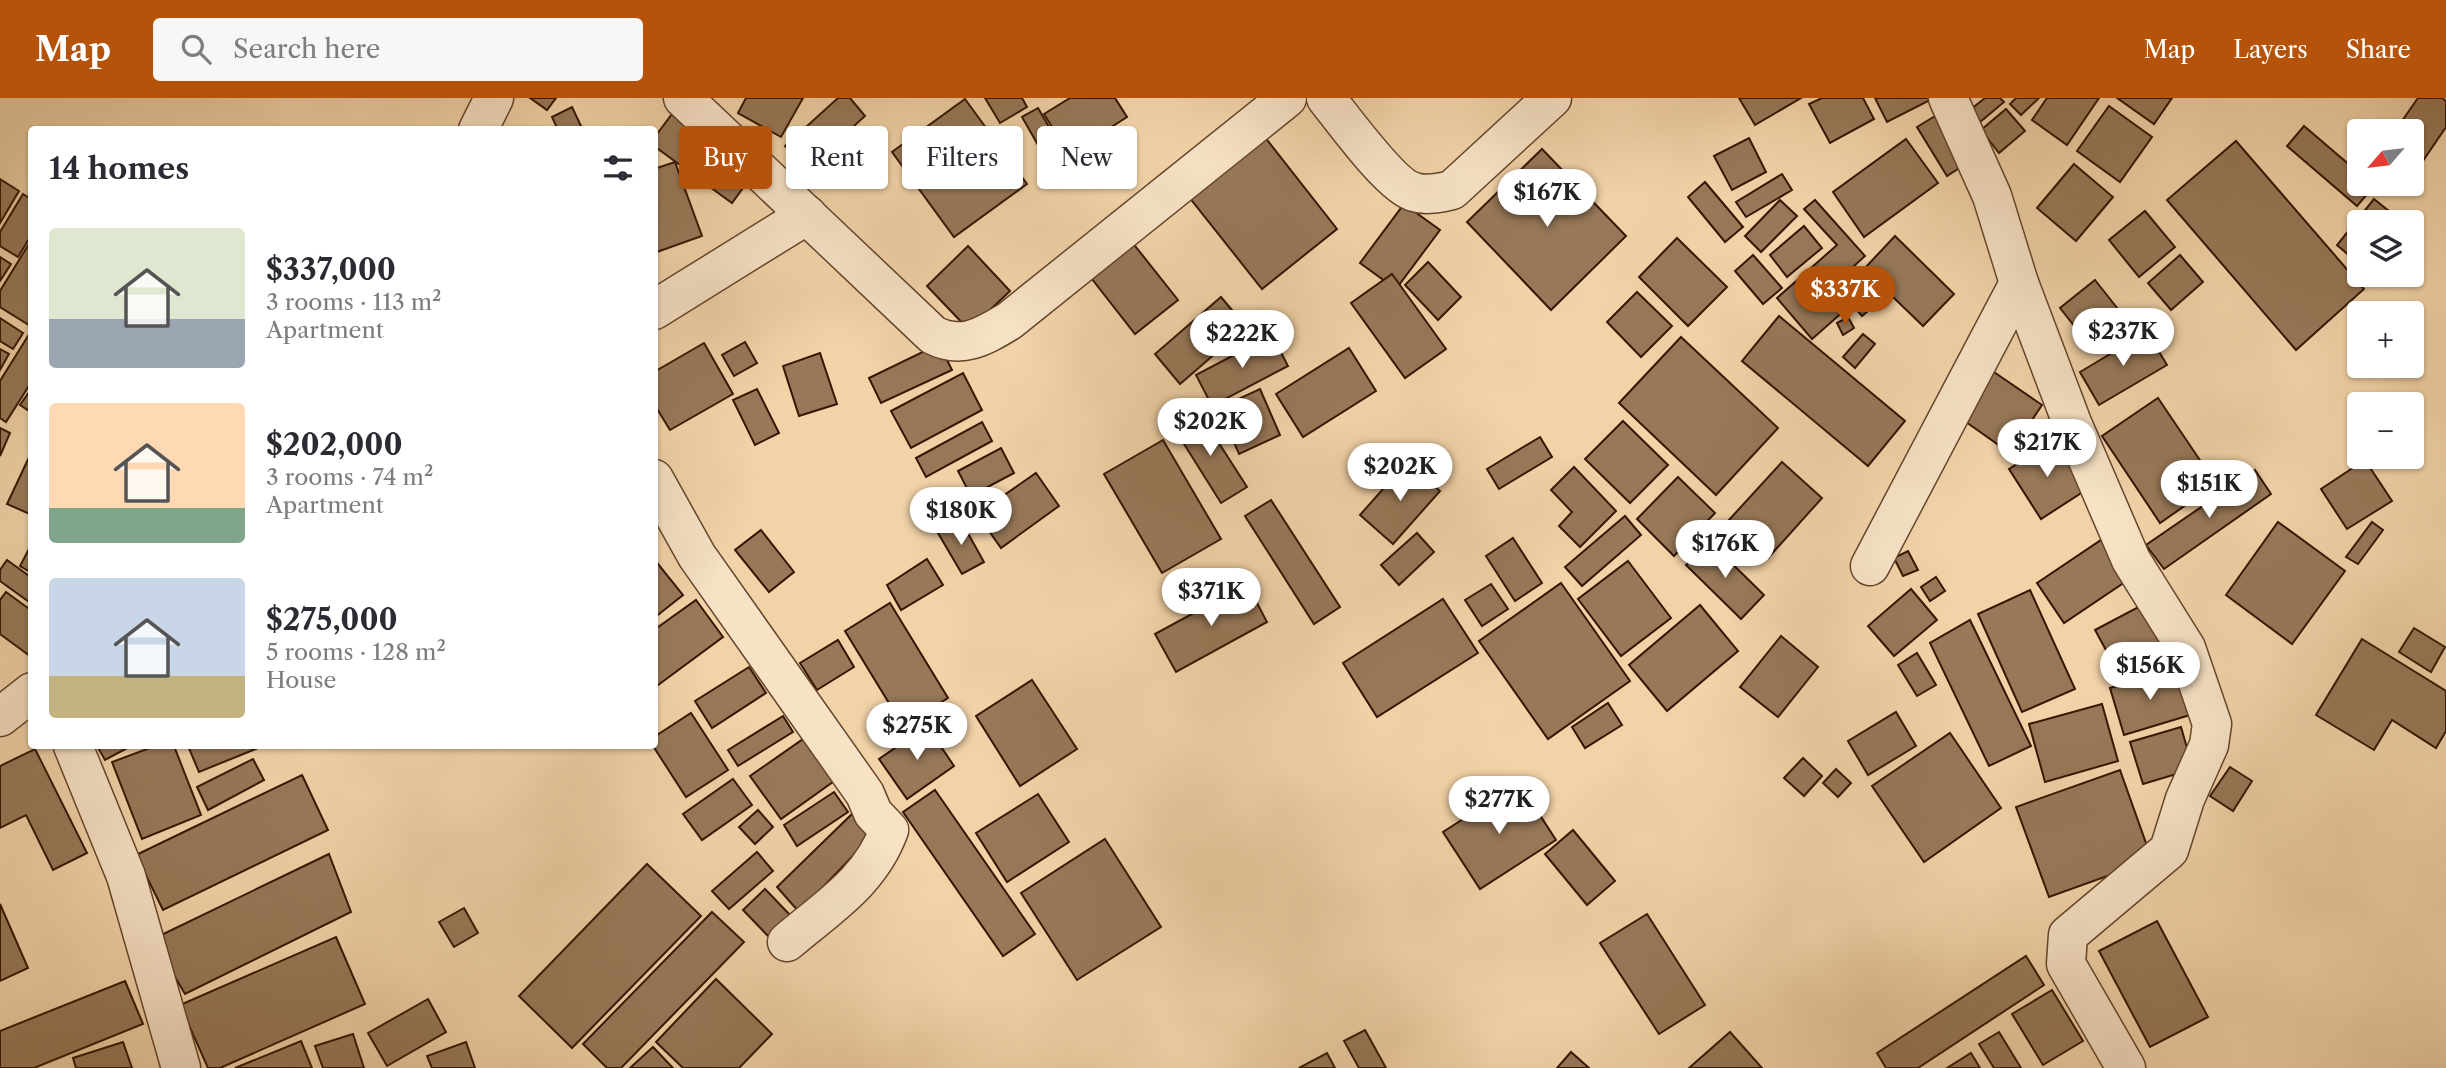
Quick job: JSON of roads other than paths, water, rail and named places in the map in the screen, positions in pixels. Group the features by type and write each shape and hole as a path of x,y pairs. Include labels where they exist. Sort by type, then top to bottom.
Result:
{"street":[{"path":"480,126 496,98"},
{"path":"496,98 509,126"},
{"path":"683,98 933,335 944,340 975,341 1009,321 1287,98"},
{"path":"1326,98 1397,183 1414,192 1435,194 1452,190 1552,98"},
{"path":"1948,98 1992,196 2019,283 2072,423 2125,547 2186,648 2212,724 2209,745 2185,799 2169,850 2068,935 2066,964 2126,1068"},
{"path":"658,308 807,215"},
{"path":"1870,566 2019,283"},
{"path":"658,486 697,556 865,794 873,813 889,830 881,852 864,877 787,942"},
{"path":"0,678 28,690"},
{"path":"0,717 28,695"},
{"path":"74,749 126,876 181,1068"}]}
